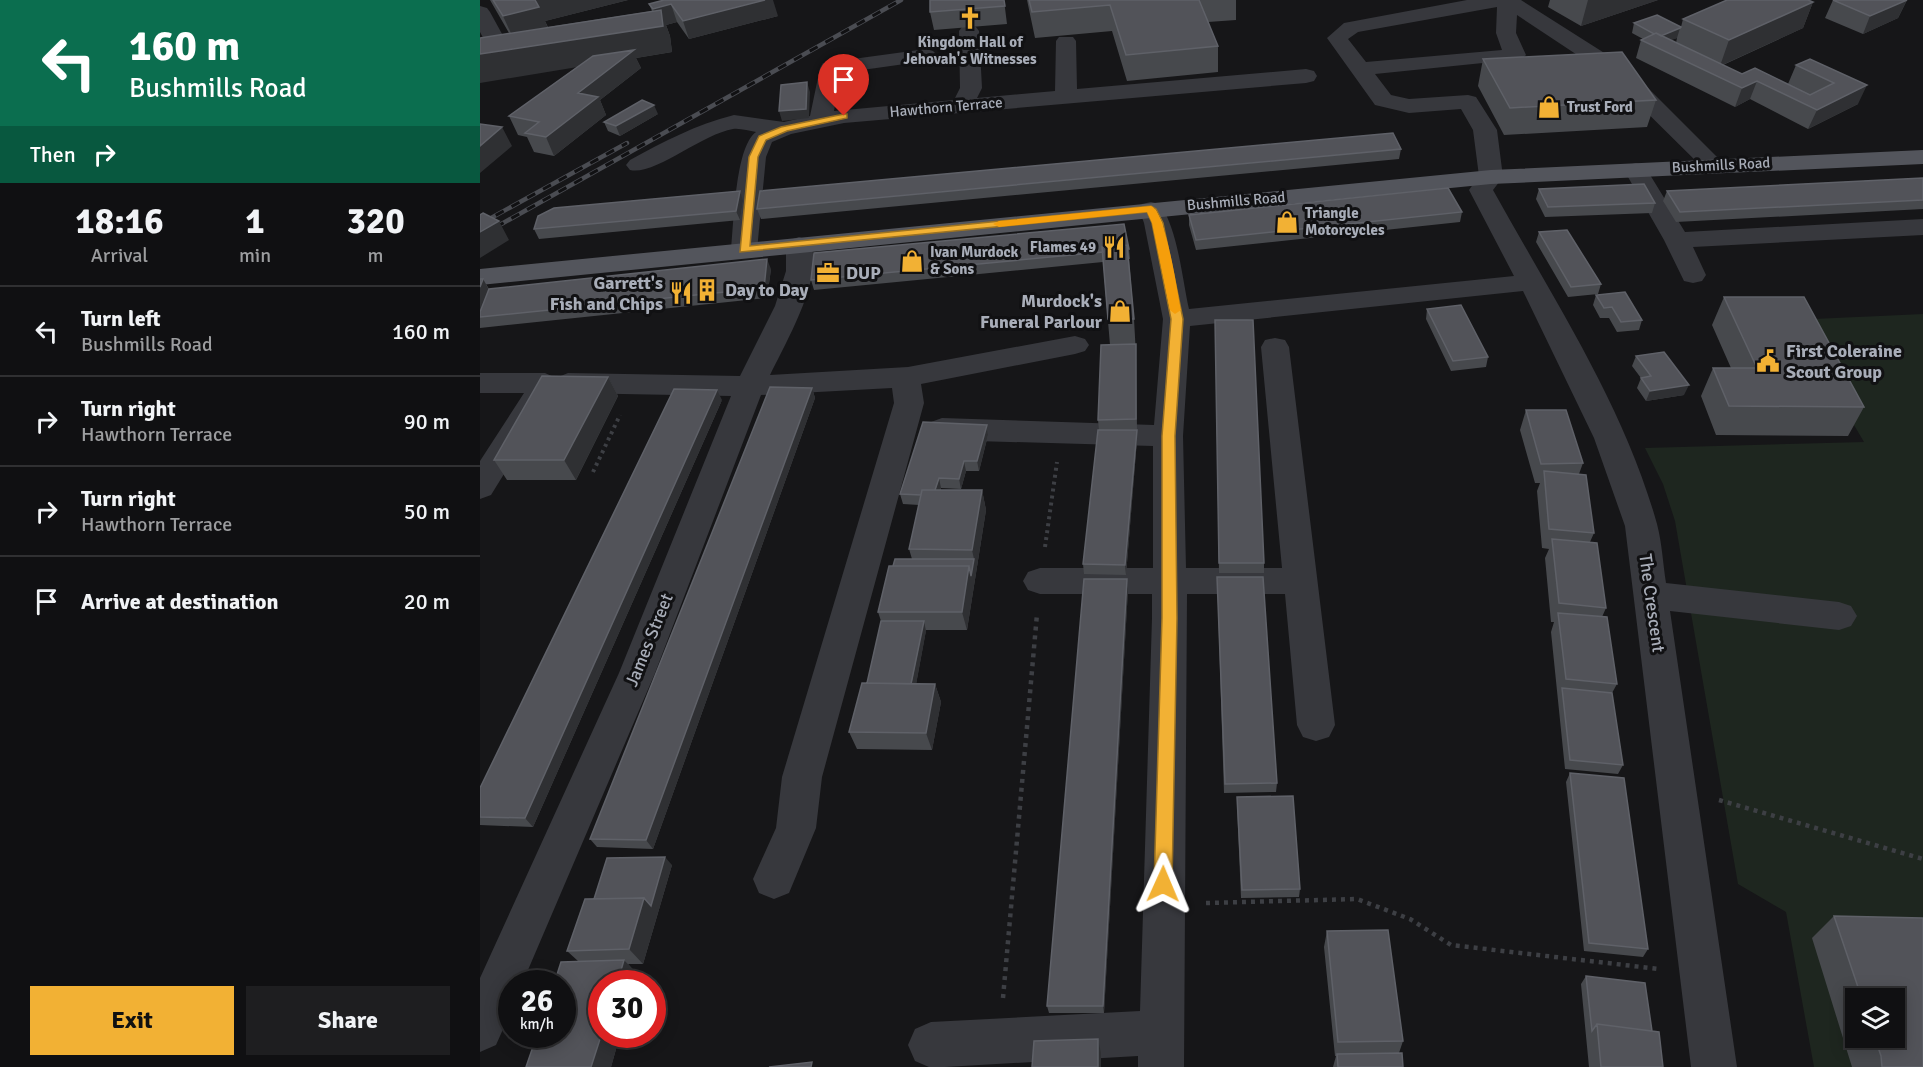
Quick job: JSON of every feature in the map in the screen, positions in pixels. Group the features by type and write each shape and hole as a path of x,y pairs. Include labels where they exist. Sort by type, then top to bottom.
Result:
{"main road":[{"name":"Bushmills Road","path":"480,277 1491,177 1923,157"}],"street":[{"path":"1360,69 1515,55 1506,33 1507,0"},
{"path":"1491,177 1485,130 1468,102 1409,106 1383,100 1336,38 1351,27 1408,7 1507,0 1620,73 1714,166"},
{"path":"480,12 502,54"},
{"path":"962,106 970,88 969,31"},
{"path":"1066,41 1066,96"},
{"path":"480,57 525,50"},
{"path":"821,120 831,68 926,55"},
{"name":"Hawthorn Terrace","path":"744,250 754,157 762,138 784,129 821,120 1104,92 1306,76"},
{"path":"638,165 699,132 734,122 784,129"},
{"path":"1636,170 1677,240 1693,275"},
{"name":"The Crescent","path":"1491,177 1481,190 1606,424 1628,480 1641,526 1714,1067"},
{"path":"931,1045 999,1041 1161,1050 1170,618 1168,436 1177,319 1157,223 1151,209"},
{"path":"1677,240 1923,227"},
{"name":"James Street","path":"480,1029 637,673 750,386 789,306 799,271 799,245"},
{"path":"1177,319 1532,282"},
{"path":"480,383 750,386 902,378 1075,345"},
{"path":"1275,347 1316,725"},
{"path":"774,879 796,828 802,777 909,403 905,376"},
{"path":"480,488 545,383"},
{"path":"902,427 1168,436"},
{"path":"1040,581 1300,581"},
{"path":"1651,595 1839,616"}],"path":[{"path":"593,472 635,384"},
{"path":"999,1041 1040,581 1062,432"},
{"path":"1677,788 1923,859"},
{"path":"1163,904 1357,898 1410,919 1451,945 1701,973"}],"shaded area":[{"path":"1923,314 1923,1067 1814,1067 1786,912 1738,884 1675,521 1663,484 1645,448 1864,442 1792,320"}],"building":[{"path":"493,0 535,0 539,7 503,16"},
{"path":"664,0 765,0 683,21 671,4 653,9 649,4"},
{"path":"930,0 1004,0 1005,6 930,12"},
{"path":"1029,0 1199,0 1218,46 1126,55 1110,5 1032,12"},
{"path":"1727,0 1808,0 1813,2 1729,40 1683,19"},
{"path":"1833,0 1907,0 1870,16"},
{"path":"661,10 663,26 480,54 480,38"},
{"path":"1657,15 1681,27 1661,36 1634,23"},
{"path":"1656,33 1742,74 1755,68 1810,95 1834,83 1796,65 1810,59 1867,85 1817,110 1757,81 1742,88 1641,40"},
{"path":"634,50 578,93 598,97 546,137 525,133 539,122 509,116 593,56"},
{"path":"1622,52 1656,100 1510,108 1483,59"},
{"path":"807,82 806,109 779,111 781,85"},
{"path":"642,100 654,105 616,126 604,122"},
{"path":"480,124 502,127 480,146"},
{"path":"1393,133 1401,149 757,209 760,191"},
{"path":"1923,178 1923,200 1680,212 1667,191"},
{"path":"1644,184 1655,203 1548,207 1539,189"},
{"path":"1448,188 1462,212 1196,240 1189,215"},
{"path":"740,191 736,211 534,229 538,216 554,208"},
{"path":"483,213 499,221 480,232 480,215"},
{"path":"1124,224 1129,249 1127,245 1102,247 1103,252 811,280 814,253"},
{"path":"1567,230 1601,284 1571,287 1539,232"},
{"path":"1127,245 1134,319 1108,319 1102,247"},
{"path":"767,259 764,288 480,317 489,289"},
{"path":"1625,292 1642,320 1621,322 1612,307 1604,308 1596,295"},
{"path":"1724,297 1804,297 1864,407 1729,406 1713,368 1757,368"},
{"path":"1461,305 1488,357 1453,361 1427,309"},
{"path":"1215,320 1253,320 1264,563 1219,563"},
{"path":"1136,344 1136,419 1098,420 1101,345"},
{"path":"1664,352 1689,385 1650,391 1641,378 1651,376 1636,356"},
{"path":"542,376 608,377 564,460 494,460"},
{"path":"770,387 812,388 646,840 590,839"},
{"path":"674,389 717,390 525,818 480,817 480,788"},
{"path":"1526,410 1566,410 1583,463 1541,464"},
{"path":"923,422 987,425 977,461 964,461 959,479 939,478 935,490 922,490 921,495 900,494"},
{"path":"1098,430 1137,430 1125,565 1083,564"},
{"path":"1544,471 1586,475 1594,533 1549,529"},
{"path":"922,490 982,490 972,550 909,549"},
{"path":"1552,539 1597,543 1606,608 1559,603"},
{"path":"895,559 974,559 971,576 969,566 893,566"},
{"path":"889,566 969,566 962,612 878,612"},
{"path":"1217,577 1263,577 1277,783 1225,784"},
{"path":"1084,579 1127,579 1103,1006 1047,1006"},
{"path":"1558,613 1607,617 1617,684 1566,679"},
{"path":"881,621 924,621 911,684 867,683"},
{"path":"862,683 935,684 926,733 849,732"},
{"path":"1562,688 1612,693 1623,765 1570,760"},
{"path":"1570,773 1624,778 1648,949 1589,943"},
{"path":"1293,796 1300,889 1242,890 1237,797"},
{"path":"665,857 651,906 644,898 594,899 607,858"},
{"path":"644,898 629,949 567,951 585,899"},
{"path":"1834,916 1923,918 1923,1067 1882,1067 1878,1048 1905,1048 1905,988 1858,988"},
{"path":"1388,930 1403,1041 1338,1042 1327,931"},
{"path":"624,960 621,970 588,970 588,1048 597,1048 591,1067 526,1067 533,1048 576,1048 576,970 558,970 561,962"},
{"path":"1586,976 1645,983 1652,1031 1597,1024 1592,1031"},
{"path":"1597,1024 1659,1032 1663,1067 1601,1067"},
{"path":"1098,1039 1098,1067 1032,1067 1034,1041"},
{"path":"1402,1053 1403,1067 1338,1067 1337,1054"},
{"path":"812,1062 811,1067 769,1067"}],"railway":[{"path":"480,236 901,0"},
{"path":"480,224 627,143"}],"slow traffic":[{"path":"999,224 1151,209 1157,223 1175,310"}],"place":[{"name":"Kingdom Hall of Jehovah's Witnesses","path":"970,18"},
{"name":"Trust Ford","path":"1549,107"},
{"name":"Triangle Motorcycles","path":"1287,222"},
{"name":"Flames 49","path":"1114,247"},
{"name":"Ivan Murdock & Sons","path":"912,261"},
{"name":"DUP","path":"828,273"},
{"name":"Day to Day","path":"707,290"},
{"name":"Garrett's Fish and Chips","path":"681,293"},
{"name":"Murdock's Funeral Parlour","path":"1120,311"},
{"name":"First Coleraine Scout Group","path":"1768,361"}],"route":[{"path":"844,116 784,129 762,138 754,157 744,250 1151,209 1157,223 1177,319 1175,369 1168,436 1170,618 1163,884"}]}
